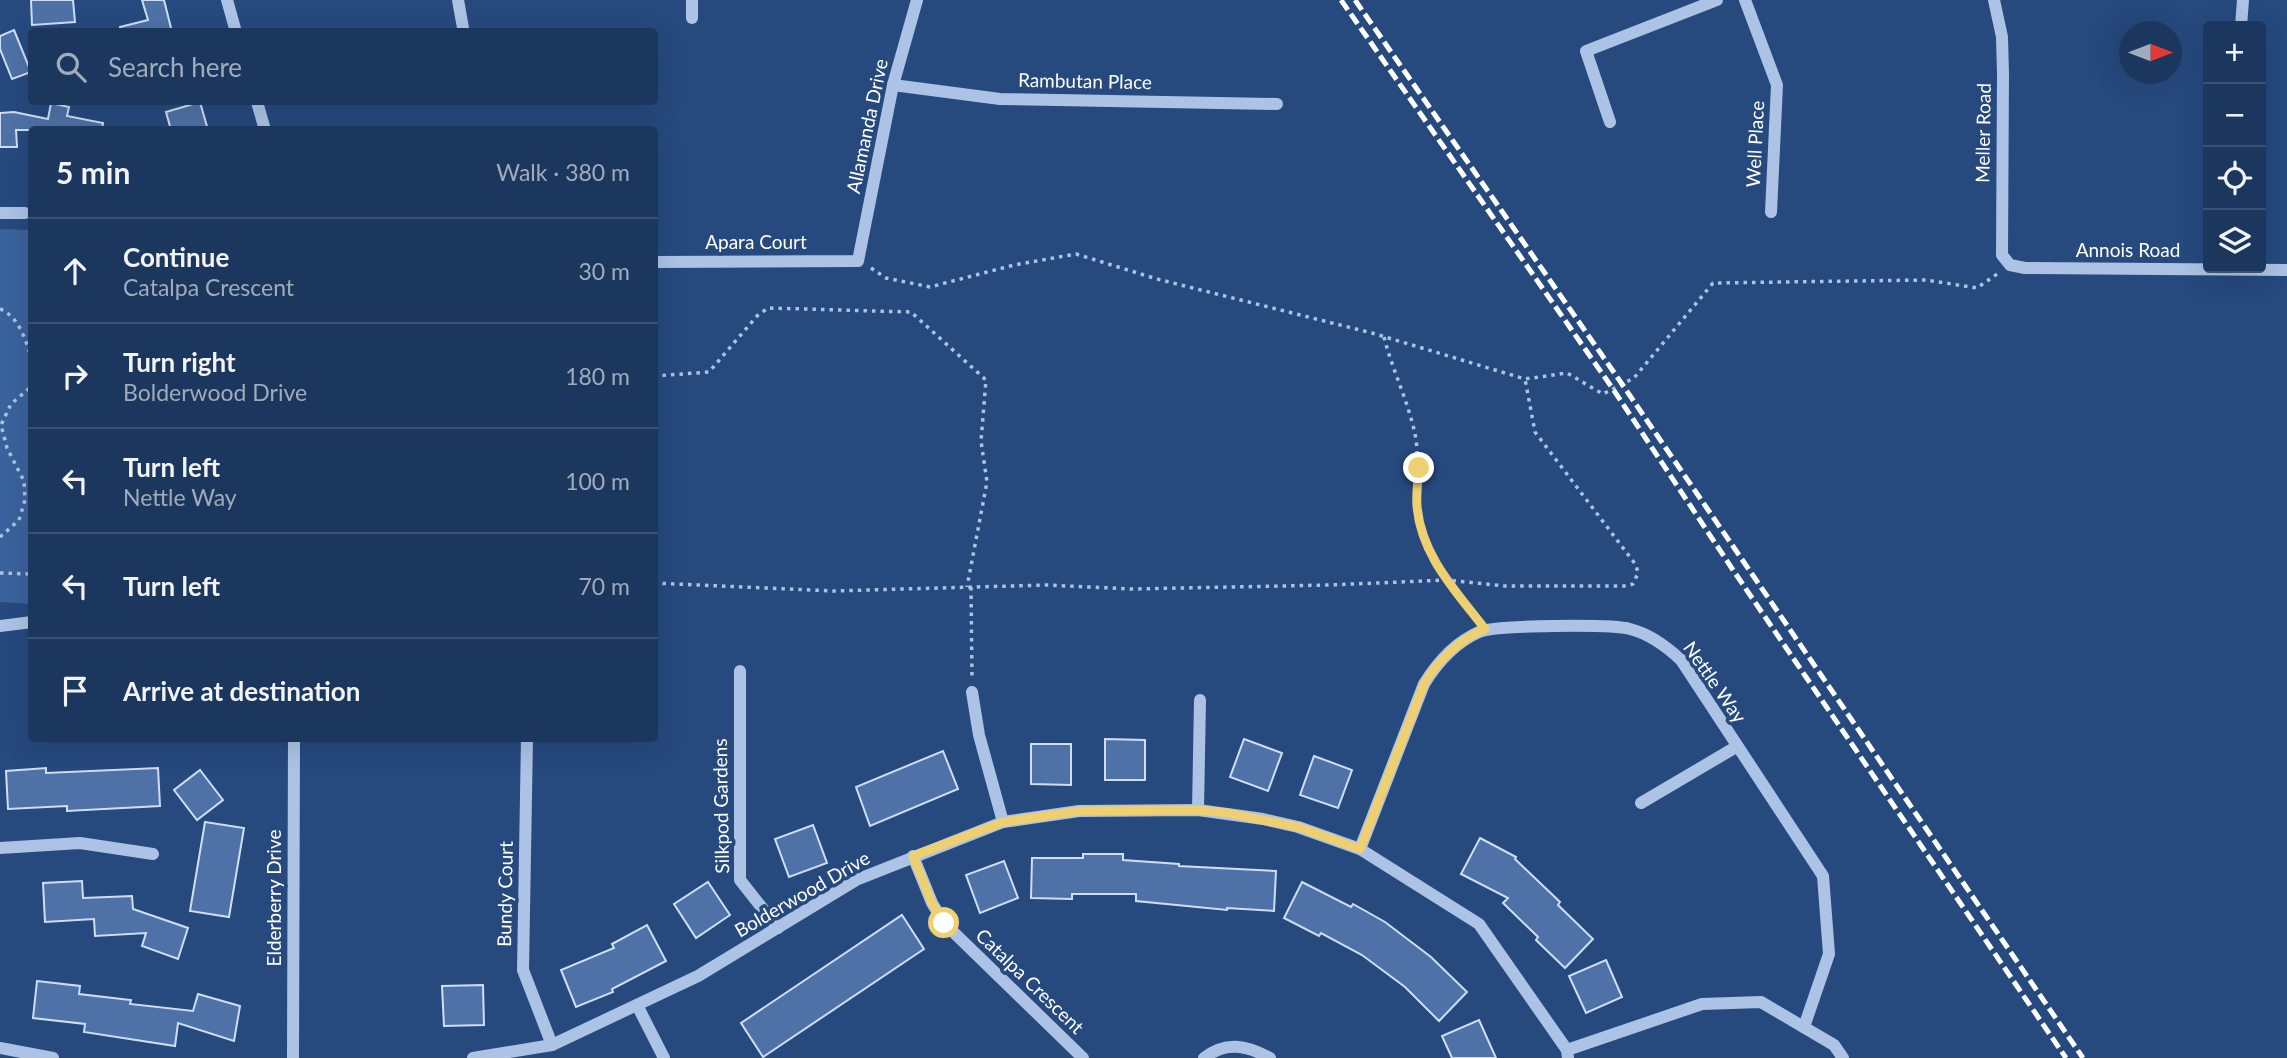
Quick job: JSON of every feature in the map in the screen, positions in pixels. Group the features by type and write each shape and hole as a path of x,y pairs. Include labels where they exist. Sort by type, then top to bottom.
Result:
{"street":[{"path":"227,0 235,28"},
{"path":"458,0 463,28"},
{"path":"692,0 692,18"},
{"name":"Allamanda Drive","path":"858,261 893,85 916,0"},
{"path":"1611,122 1586,51 1717,0"},
{"name":"Well Place","path":"1745,0 1777,85 1771,212"},
{"name":"Meller Road","path":"1994,0 2001,37 2003,74 2002,255 2010,265"},
{"path":"2241,21 2243,0"},
{"name":"Rambutan Place","path":"893,85 1000,99 1277,104"},
{"path":"258,105 264,126"},
{"path":"0,213 25,213"},
{"name":"Apara Court","path":"658,262 858,261"},
{"name":"Annois Road","path":"2010,265 2025,268 2203,269"},
{"name":"Annois Road","path":"2266,270 2287,270"},
{"path":"0,626 28,622"},
{"name":"Nettle Way","path":"1485,629 1610,625 1650,636 1681,660 1823,876 1829,954 1804,1027"},
{"path":"1360,849 1424,684 1440,662 1458,645 1485,629"},
{"name":"Silkpod Gardens","path":"740,671 740,880 778,928"},
{"path":"972,692 979,735 1003,822"},
{"path":"1198,810 1200,700"},
{"name":"Elderberry Drive","path":"293,1058 294,742"},
{"name":"Bundy Court","path":"527,742 523,970 552,1045"},
{"path":"1641,803 1736,747"},
{"name":"Bolderwood Drive","path":"473,1058 552,1045 698,976 856,880 1003,822 1079,811 1198,810 1275,821 1360,849 1479,924 1568,1054"},
{"path":"0,848 80,843 153,854"},
{"name":"Catalpa Crescent","path":"913,856 932,903 944,923 1083,1058"},
{"path":"1568,1054 1702,1004 1761,1002 1834,1045 1843,1058"},
{"path":"637,1005 664,1058"},
{"path":"1204,1058 1215,1049 1235,1045 1251,1047 1270,1058"},
{"path":"0,1048 53,1058"}],"path":[{"path":"858,261 886,278 930,287 1014,265 1076,254 1157,279 1384,337 1525,379 1567,373 1603,394 1634,378 1713,283 1926,280 1977,288 2010,265"},
{"path":"0,309 5,310 20,329 28,346"},
{"path":"658,376 709,372 757,316 768,309 911,312 986,380 981,441 987,482 969,587 972,692"},
{"path":"1384,337 1414,430 1418,451 1417,506 1420,527 1435,564 1485,629"},
{"path":"658,583 833,591 1046,584 1132,589 1447,580 1505,586 1633,584 1638,573 1636,565 1535,432 1525,379"},
{"path":"0,537 19,520 26,500 24,481 7,449 1,425 11,404 28,389"},
{"path":"0,573 28,574"}],"shaded area":[{"path":"0,229 28,230 28,604 0,602"}],"building":[{"path":"31,0 73,0 75,22 32,25"},
{"path":"142,0 164,0 171,28 120,28 120,27 148,20"},
{"path":"14,30 28,65 28,73 12,79 0,49 0,36"},
{"path":"51,105 60,105 69,107 67,116 103,123 103,126 28,126 28,130 16,130 17,147 0,147 0,113 14,112 48,119"},
{"path":"190,105 201,105 207,126 170,126 166,112"},
{"path":"1105,739 1145,740 1145,780 1105,780"},
{"path":"1244,739 1282,753 1268,791 1230,777"},
{"path":"1031,744 1071,744 1071,785 1031,784"},
{"path":"943,751 958,789 870,826 856,787"},
{"path":"1314,756 1352,770 1338,808 1300,795"},
{"path":"46,768 46,773 158,768 160,806 67,811 67,806 8,809 6,771"},
{"path":"200,770 223,800 197,820 174,790"},
{"path":"205,822 244,828 229,917 190,911"},
{"path":"813,825 827,863 789,877 775,839"},
{"path":"1480,838 1516,857 1515,859 1560,902 1558,905 1593,939 1565,968 1503,903 1508,898 1461,874"},
{"path":"1083,854 1123,854 1123,860 1179,866 1276,871 1274,911 1227,910 1136,901 1136,894 1072,894 1072,899 1031,898 1032,858 1083,858"},
{"path":"1004,861 1018,898 980,913 966,875"},
{"path":"82,881 83,898 132,896 133,909 188,928 178,959 142,946 146,933 95,936 94,919 45,922 43,883"},
{"path":"708,882 730,915 696,938 674,904"},
{"path":"1302,882 1351,907 1353,904 1385,922 1431,957 1467,992 1439,1021 1405,987 1362,955 1321,933 1319,936 1284,918"},
{"path":"902,915 924,949 763,1057 741,1023"},
{"path":"647,925 666,961 612,989 613,992 576,1007 561,970 614,948 612,944"},
{"path":"1606,960 1622,997 1586,1013 1569,976"},
{"path":"37,981 80,986 79,994 131,1000 130,1004 193,1011 198,994 240,1006 234,1041 178,1023 175,1046 84,1032 85,1024 33,1018"},
{"path":"483,985 484,1025 444,1026 442,986"},
{"path":"1479,1020 1496,1058 1452,1058 1442,1036"}],"railway":[{"path":"1341,0 1613,389 1733,570 2066,1058"},
{"path":"1355,0 1622,384 2083,1058"}],"route":[{"path":"944,923 932,903 913,856 1003,822 1079,811 1198,810 1264,819 1298,827 1360,849 1424,684 1431,672 1458,645 1485,629 1435,564 1425,543 1417,506 1419,468"}]}
